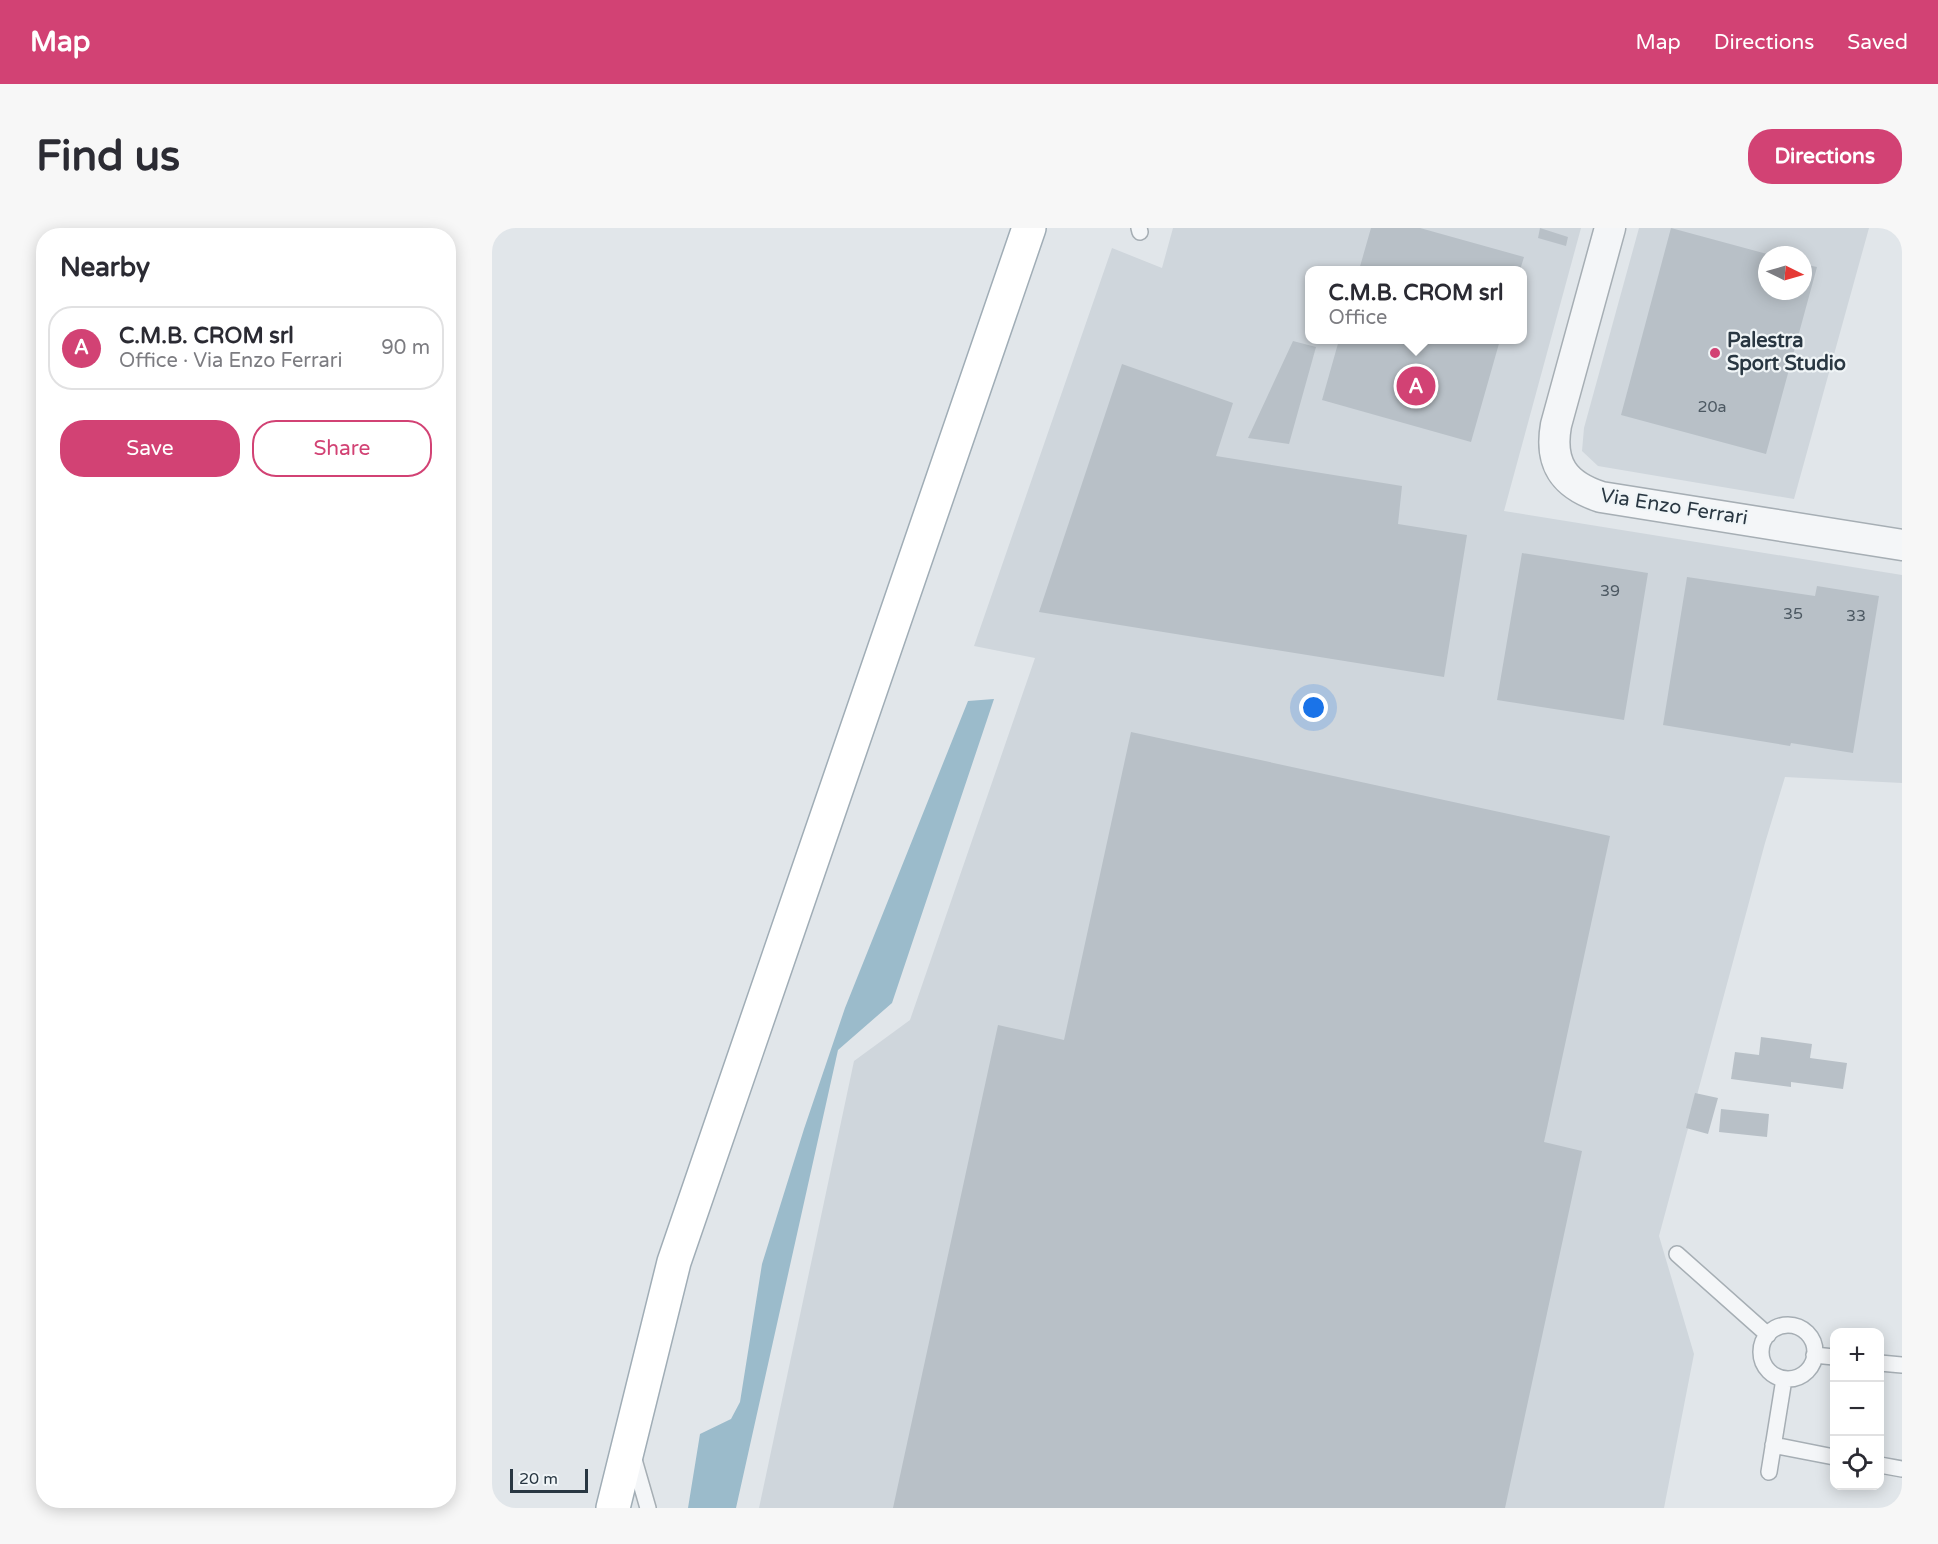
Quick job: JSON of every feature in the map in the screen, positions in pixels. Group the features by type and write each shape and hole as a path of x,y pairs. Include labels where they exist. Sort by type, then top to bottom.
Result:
{"main road":[{"path":"613,1508 674,1262 1029,228"}],"street":[{"name":"Via Enzo Ferrari","path":"1610,228 1556,425 1555,459 1568,480 1578,488 1601,497 1902,545"}],"lane":[{"path":"1677,1254 1768,1335"},
{"path":"1785,1325 1799,1327 1810,1336 1814,1355 1813,1364 1803,1375 1791,1379 1777,1377 1766,1369 1761,1356 1763,1342 1768,1335 1785,1325"},
{"path":"1814,1355 1830,1357"},
{"path":"1884,1363 1902,1365"},
{"path":"1768,1472 1784,1378"},
{"path":"629,1440 648,1508"},
{"path":"1773,1445 1830,1456"},
{"path":"1884,1466 1902,1469"}],"shaded area":[{"path":"1173,228 1581,228 1504,511 1902,575 1902,783 1785,777 1765,843 1659,1236 1694,1354 1664,1508 759,1508 854,1061 910,1020 1035,658 974,646 1112,248 1162,268"},
{"path":"1639,228 1869,228 1794,499 1598,466 1582,451 1584,428"}],"water":[{"path":"994,699 892,1003 838,1050 736,1508 688,1508 700,1434 731,1419 740,1402 762,1264 845,1008 968,701"}],"building":[{"path":"1371,228 1420,228 1524,257 1521,266 1360,266"},
{"path":"1540,228 1568,237 1566,246 1538,238"},
{"name":"Palestra Sport Studio","path":"1671,228 1758,252 1758,300 1808,300 1766,454 1621,415"},
{"name":"Palestra Sport Studio","path":"1812,266 1817,267 1812,285"},
{"path":"1293,341 1316,347 1289,444 1248,438"},
{"path":"1338,344 1499,344 1471,442 1322,400"},
{"path":"1122,364 1233,403 1216,456 1402,486 1398,524 1467,535 1444,677 1039,612"},
{"path":"1522,553 1648,573 1624,720 1497,700"},
{"path":"1687,577 1815,596 1817,586 1879,596 1853,753 1791,743 1790,746 1663,725"},
{"path":"1131,732 1610,836 1544,1142 1582,1151 1505,1508 893,1508 998,1025 1064,1040"},
{"path":"1761,1037 1812,1044 1810,1058 1847,1063 1843,1089 1791,1082 1791,1087 1731,1079 1735,1052 1759,1055"},
{"path":"1695,1093 1718,1098 1708,1134 1686,1128"},
{"path":"1721,1109 1769,1114 1767,1137 1719,1132"}],"place":[{"name":"Palestra Sport Studio","path":"1715,353"},
{"name":"C.M.B. CROM srl","path":"1416,386"}]}
